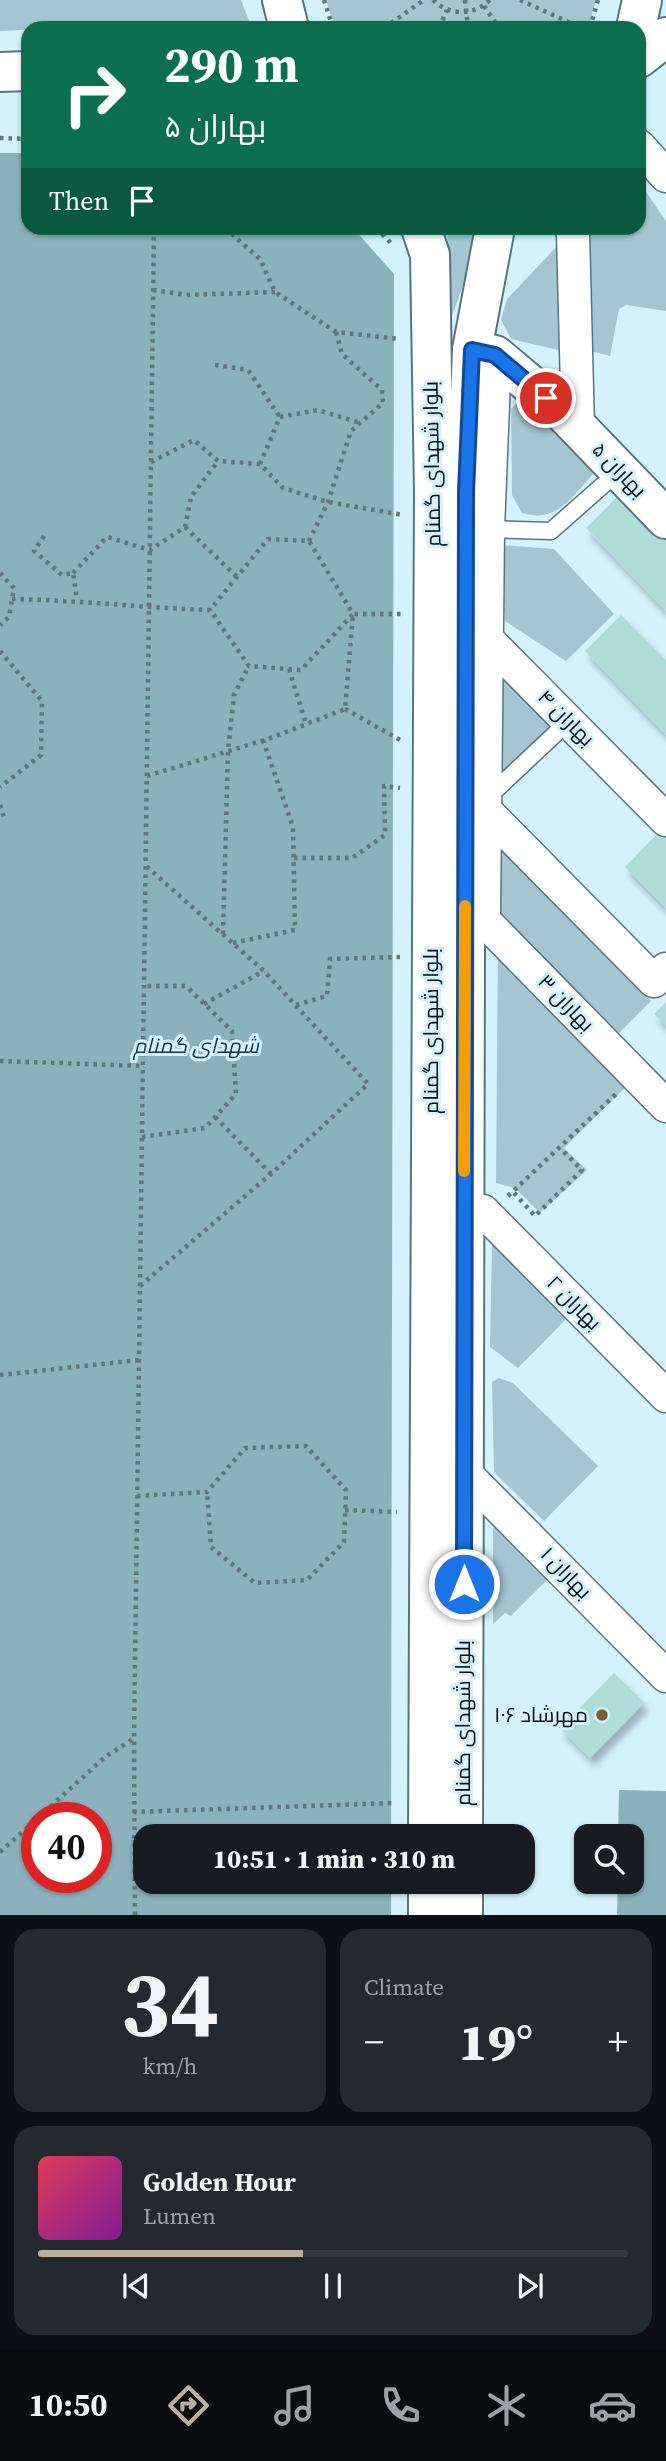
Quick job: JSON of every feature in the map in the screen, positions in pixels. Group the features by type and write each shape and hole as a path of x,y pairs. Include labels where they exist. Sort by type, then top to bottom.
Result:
{"street":[{"path":"282,0 287,21"},
{"path":"638,21 642,0"},
{"path":"646,53 666,37"},
{"path":"0,72 21,71"},
{"path":"646,154 666,176"},
{"name":"بلوار شهدای گمنام","path":"423,235 430,255 434,492 428,1824"},
{"name":"بلوار شهدای گمنام","path":"463,1824 472,1480 474,910 484,352 478,305 493,235"},
{"path":"573,235 578,428"},
{"path":"472,1480 483,1211 474,910 485,804 478,629 488,529 484,352"},
{"name":"بهاران ۵","path":"484,352 578,428 666,519"},
{"name":"بهاران ۴","path":"478,629 666,820"},
{"path":"485,804 654,981 666,969"},
{"name":"بهاران ۳","path":"474,910 666,1106"},
{"name":"بهاران ۲","path":"483,1211 666,1396"},
{"name":"بهاران ۱","path":"472,1480 666,1675"},
{"path":"428,1894 428,1915"},
{"path":"463,1894 463,1915"}],"lane":[{"path":"488,529 551,531 620,471"},
{"path":"485,804 569,721"}],"path":[{"path":"324,0 331,21"},
{"path":"394,21 424,0"},
{"path":"433,0 447,10 467,12 484,6 490,0"},
{"path":"465,0 468,21"},
{"path":"520,0 566,21"},
{"path":"592,21 598,0"},
{"path":"484,6 494,21"},
{"path":"442,21 447,10"},
{"path":"0,138 21,139"},
{"path":"135,1915 133,1812 154,235"},
{"path":"233,235 260,259 275,292 336,332 408,340"},
{"path":"153,290 186,295 275,292"},
{"path":"309,541 328,502 351,431 383,403 382,390 342,354 336,332"},
{"path":"215,365 248,370 280,417"},
{"path":"280,417 318,410 361,423"},
{"path":"260,464 280,417"},
{"path":"151,462 194,440 218,461 260,464 283,488 328,502 408,516"},
{"path":"150,550 185,527 191,497 218,461"},
{"path":"185,527 237,577"},
{"path":"44,536 34,551 62,575 73,573 107,537 150,550"},
{"path":"210,610 268,539 309,541"},
{"path":"309,541 353,614 351,666 345,709"},
{"path":"0,573 14,588 9,617 0,625"},
{"path":"73,573 77,600"},
{"path":"12,599 77,600 149,608 210,610"},
{"path":"210,610 249,666"},
{"path":"249,666 301,670 353,614 407,614"},
{"path":"0,651 42,701 41,755 0,787"},
{"path":"223,934 228,751 234,695 249,666"},
{"path":"289,669 306,724"},
{"path":"147,776 263,740 345,709"},
{"path":"345,709 406,743"},
{"path":"233,943 295,930 293,827 263,740"},
{"path":"294,858 352,858 385,835 384,786 406,788"},
{"path":"0,805 5,821"},
{"path":"140,1286 271,1174 368,1084 264,971 146,865"},
{"path":"296,1005 327,996 330,959 404,957"},
{"path":"204,1004 264,971"},
{"path":"142,1138 205,1128 236,1094 233,1031 186,986 144,986"},
{"path":"0,1060 143,1066"},
{"path":"483,1211 514,1193 635,1075"},
{"path":"215,1117 271,1174"},
{"path":"514,1193 535,1216 545,1207 582,1170 560,1148"},
{"path":"0,1375 139,1360"},
{"path":"306,1446 346,1489 344,1542 307,1580 256,1583 211,1547 207,1492 245,1448 306,1446"},
{"path":"138,1496 207,1492"},
{"path":"345,1510 399,1512"},
{"path":"56,1802 105,1757 134,1739"},
{"path":"133,1812 398,1803"},
{"path":"0,1852 21,1833"}],"shaded area":[{"path":"0,0 241,0 249,21 21,21 21,30 0,31"},
{"path":"326,0 596,0 590,21 333,21"},
{"path":"646,192 666,221 666,311 626,305 619,309 610,356 590,351 587,235 646,235"},
{"path":"447,235 481,235 451,319"},
{"path":"560,243 571,353 511,339 501,320 507,299"},
{"path":"518,402 545,414 596,471 564,505 546,514 522,513 512,495 511,409"},
{"path":"501,545 554,549 614,614 566,661 505,621"},
{"path":"506,669 557,721 498,777 498,674"},
{"path":"497,845 503,845 651,1001 619,1033 494,907"},
{"path":"498,941 634,1079 564,1148 587,1170 540,1213 515,1188 496,1183"},
{"path":"500,1238 573,1312 518,1368 490,1347 492,1245"},
{"path":"499,1378 513,1383 598,1466 544,1521 494,1472 492,1382"},
{"path":"493,1528 507,1530 551,1576 511,1616 505,1613 493,1624"}],"green space":[{"name":"شهدای گمنام","path":"0,153 21,153 21,235 359,235 394,274 391,1824 133,1824 133,1894 391,1894 391,1915 0,1915"},
{"path":"619,1790 666,1791 666,1915 617,1915 618,1894 644,1894 644,1824 618,1824"}],"building":[{"path":"626,497 666,537 666,611 586,528 616,498"},
{"path":"621,615 666,660 666,735 585,651"},
{"path":"664,827 666,829 666,908 625,867"},
{"path":"666,1002 666,1026 654,1014"},
{"name":"مهرشاد ۱۰۶","path":"614,1673 644,1703 590,1758 560,1728"}],"slow traffic":[{"path":"464,1171 465,906"}],"place":[{"name":"مهرشاد ۱۰۶","path":"602,1715"}],"route":[{"path":"464,1584 466,492 472,350 495,355 546,398"}]}
